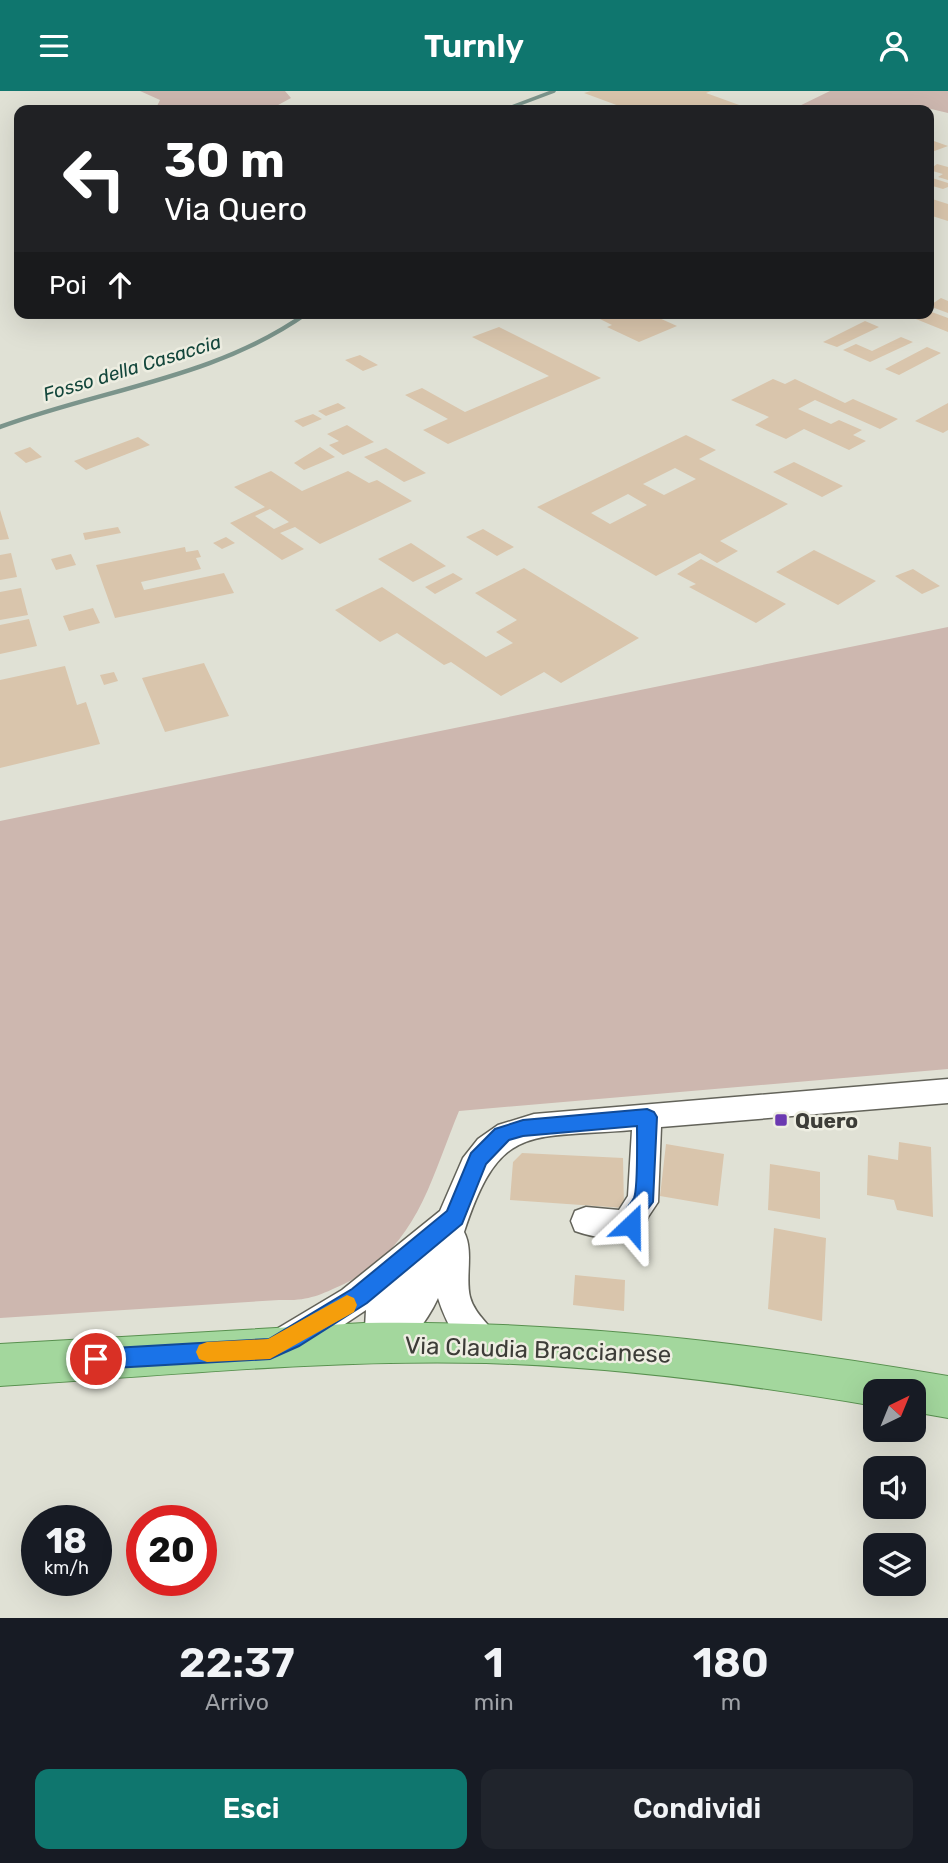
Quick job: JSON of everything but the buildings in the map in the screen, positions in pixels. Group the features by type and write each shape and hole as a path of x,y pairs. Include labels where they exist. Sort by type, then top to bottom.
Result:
{"main road":[{"name":"Via Claudia Braccianese","path":"0,1365 270,1349 484,1343 694,1357 948,1397"}],"street":[{"path":"380,1345 407,1318 425,1292 473,1167 502,1135 534,1126 948,1091"},
{"path":"586,1221 631,1225 634,1210 643,1202 647,1117"},
{"path":"455,1217 451,1279 454,1304 465,1323 484,1343"},
{"path":"270,1349 346,1306 455,1217"}],"shaded area":[{"path":"140,91 285,91 291,98 278,105 158,105 160,100"},
{"path":"830,91 948,91 948,113 934,110 934,105 801,105"},
{"path":"948,627 948,1069 459,1111 429,1187 405,1232 389,1252 369,1269 344,1284 298,1300 0,1318 0,821"}],"waterway":[{"name":"Fosso della Casaccia","path":"517,105 554,91"},
{"name":"Fosso della Casaccia","path":"0,427 197,368 272,335 297,319"}],"slow traffic":[{"path":"207,1352 270,1349 318,1324 347,1305"}],"place":[{"name":"Quero","path":"781,1120"}],"route":[{"path":"96,1359 270,1349 291,1339 346,1306 455,1217 478,1159 494,1140 512,1130 647,1117 643,1202 634,1210 631,1225"}]}
